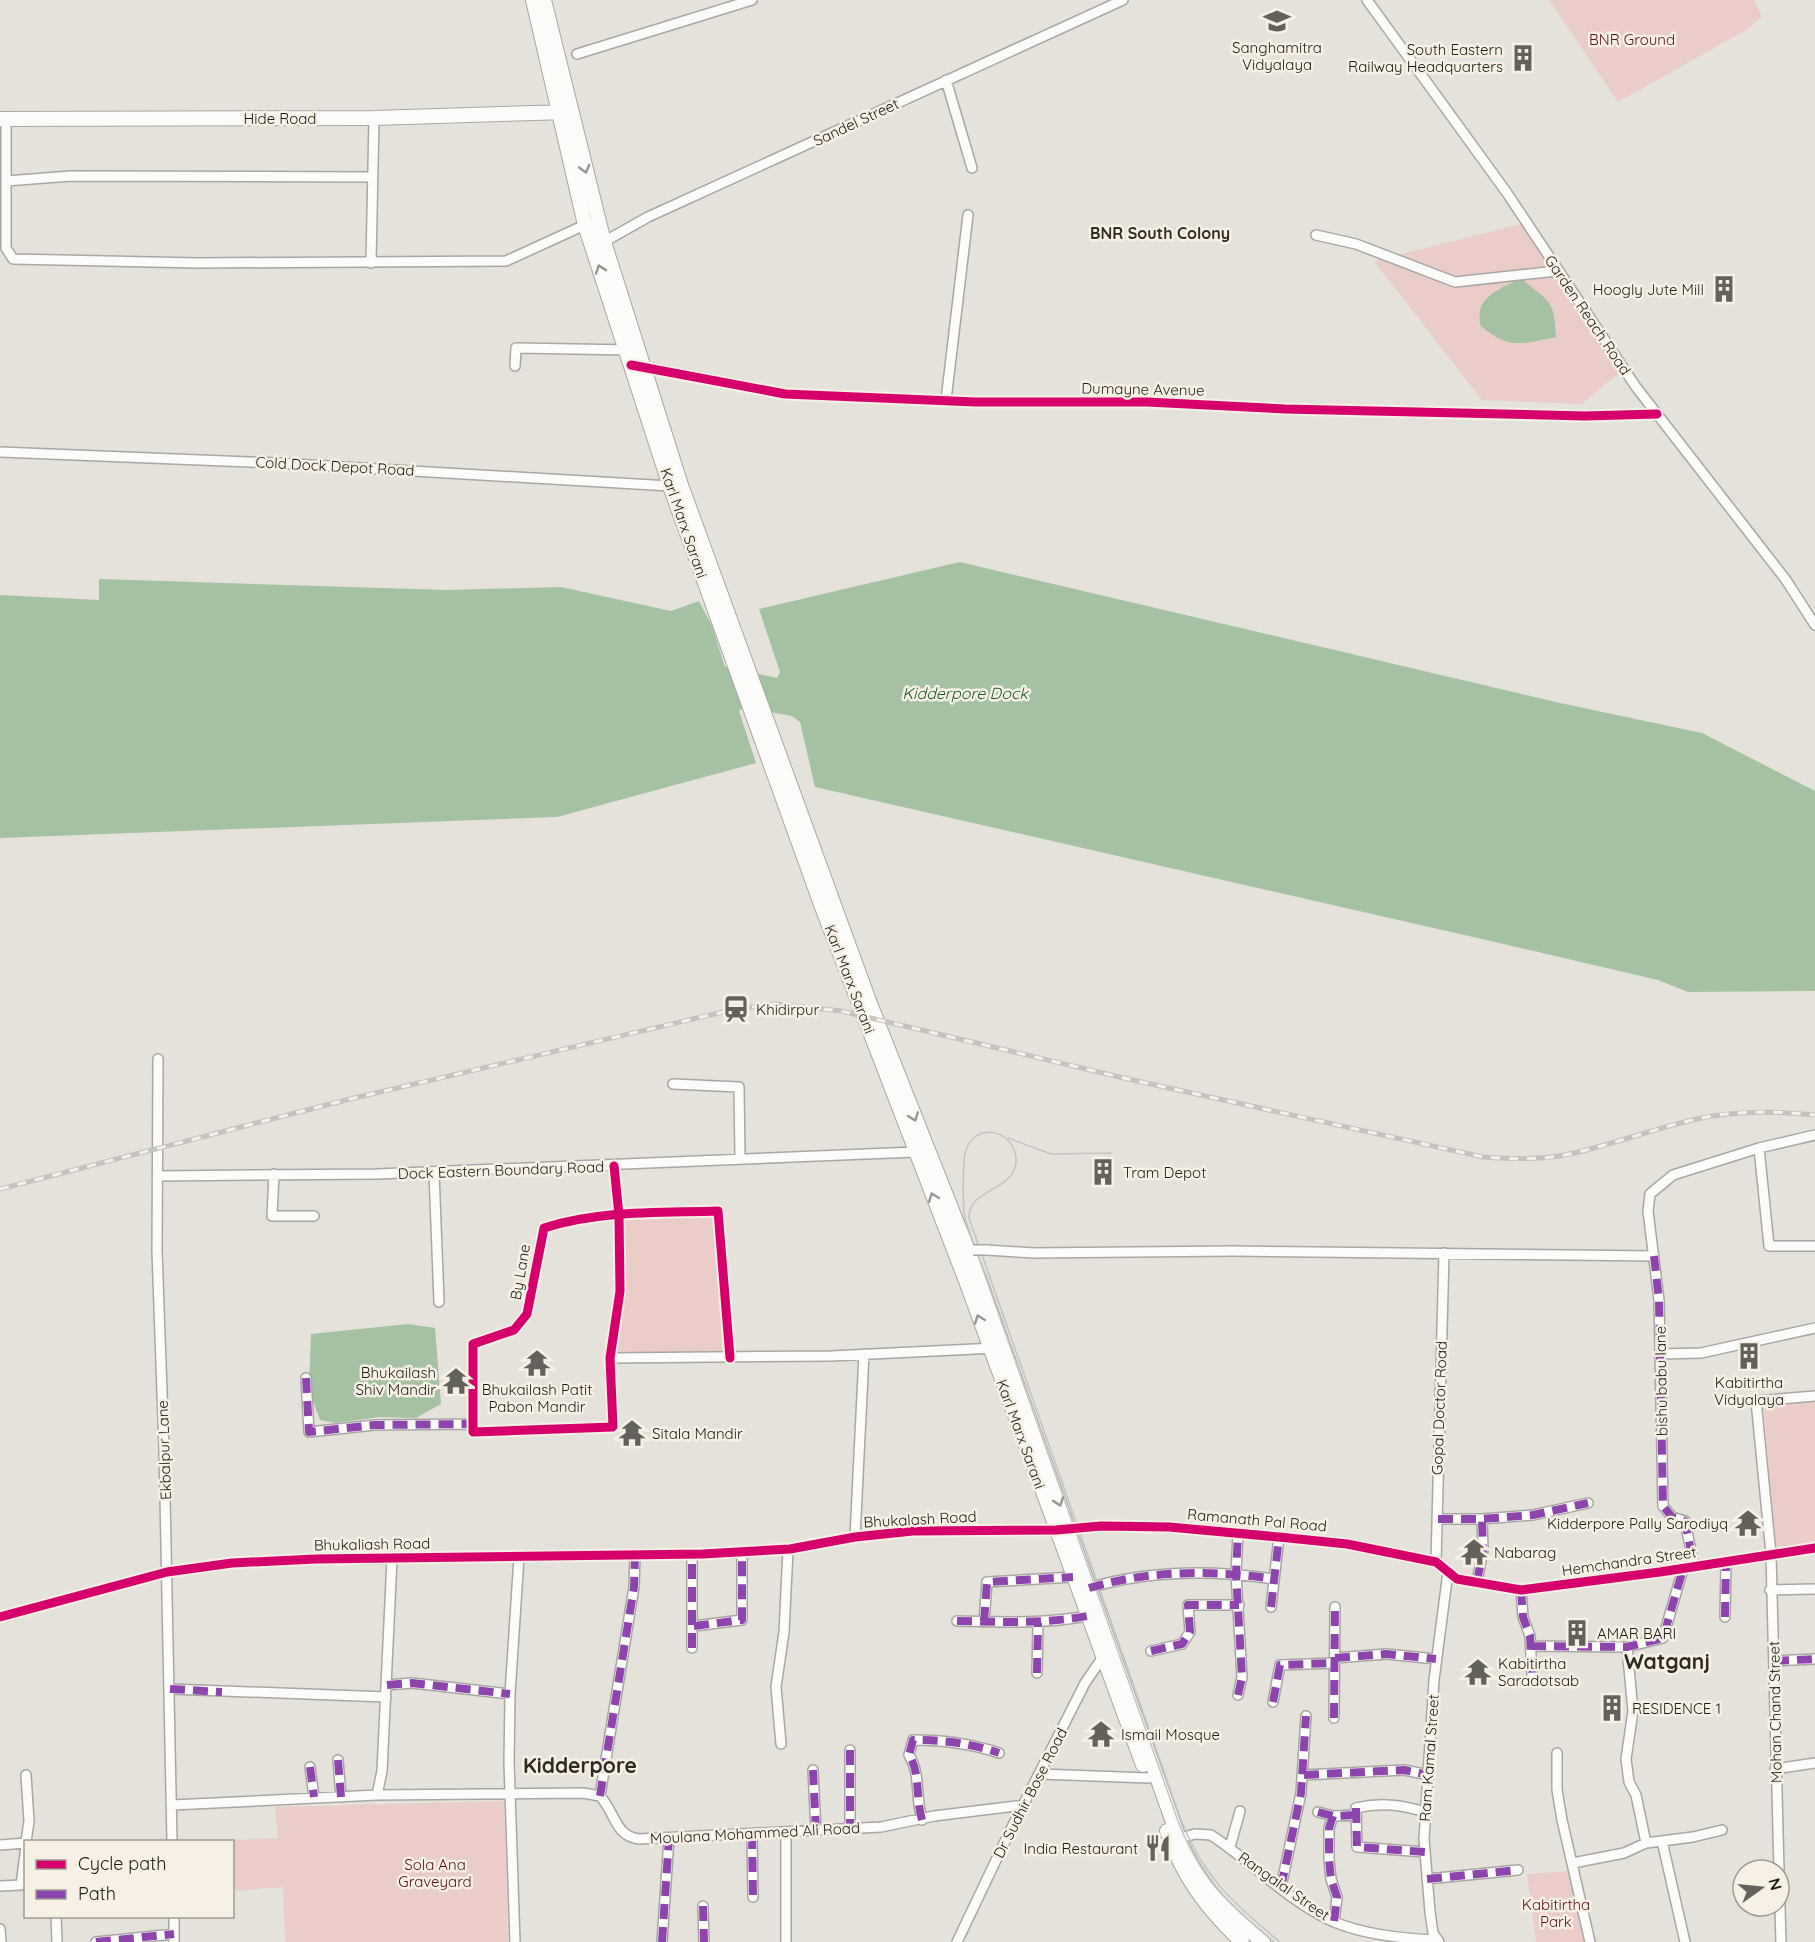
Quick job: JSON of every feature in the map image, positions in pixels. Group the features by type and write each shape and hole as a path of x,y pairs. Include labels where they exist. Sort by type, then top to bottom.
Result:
{"main road":[{"name":"Karl Marx Sarani","path":"533,0 554,61 598,245 637,366 670,486 733,643 915,1152 965,1250 997,1348 1062,1529 1073,1577 1087,1616 1107,1653 1175,1840 1186,1877 1202,1900 1235,1927 1263,1942"},
{"path":"544,0 554,61"},
{"name":"Hide Road","path":"3,119 374,118 565,112"},
{"path":"637,366 681,485 733,643"},
{"path":"764,730 965,1250"},
{"path":"1062,1529 1089,1588 1107,1653"},
{"path":"1235,1927 1242,1942"}],"street":[{"path":"577,54 752,0"},
{"name":"Sandel Street","path":"598,245 648,217 1123,0"},
{"name":"Garden Reach Road","path":"1367,0 1507,193 1557,271 1657,414 1786,580 1815,625"},
{"path":"946,80 972,168"},
{"path":"372,263 374,118"},
{"path":"3,119 6,248 13,259 198,263 506,261 592,222"},
{"path":"6,181 71,176 372,177"},
{"path":"946,400 969,215"},
{"path":"1316,235 1356,244 1455,282 1557,271"},
{"path":"515,366 516,348 632,350"},
{"name":"Dumayne Avenue","path":"637,366 785,393 946,400 1147,402 1285,409 1586,416 1657,414"},
{"name":"Cold Dock Depot Road","path":"0,452 277,463 670,486"},
{"name":"Ekbalpur Lane","path":"158,1059 157,1251 170,1689 172,1840"},
{"path":"673,1084 739,1087 740,1159"},
{"path":"1815,1134 1759,1148 1769,1246 1815,1246"},
{"name":"bishu babu lane","path":"1694,1566 1685,1521 1672,1516 1663,1506 1659,1300 1648,1211 1650,1194 1673,1175 1759,1148"},
{"name":"Dock Eastern Boundary Road","path":"158,1176 434,1172 915,1152"},
{"path":"306,1378 309,1432 375,1425 473,1424 473,1432 613,1427 610,1358 620,1292 619,1215 614,1166"},
{"path":"434,1172 439,1302"},
{"path":"274,1174 272,1216 314,1216"},
{"path":"619,1215 718,1211 730,1358"},
{"name":"By Lane","path":"473,1424 473,1344 514,1330 527,1314 544,1228 563,1222 619,1215"},
{"path":"965,1250 1034,1253 1232,1251 1654,1256"},
{"name":"Gopal Doctor Road","path":"1436,1562 1444,1253"},
{"path":"1660,1354 1701,1353 1815,1328"},
{"path":"610,1358 730,1358 997,1348"},
{"path":"855,1538 864,1354"},
{"name":"Mohan Chand Street","path":"1779,1858 1770,1590 1771,1554 1756,1401 1815,1396"},
{"path":"1438,1520 1482,1520 1533,1515 1588,1503"},
{"path":"1477,1582 1483,1550 1482,1520"},
{"name":"Ramanath Pal Road","path":"1062,1529 1101,1526 1169,1527 1347,1544 1436,1562 1449,1572"},
{"name":"Bhukalash Road","path":"746,1551 788,1550 913,1531 1062,1529"},
{"path":"1238,1533 1236,1574 1242,1677 1238,1695"},
{"path":"1270,1607 1280,1537"},
{"name":"Hemchandra Street","path":"1449,1572 1457,1579 1521,1590 1683,1569 1815,1548"},
{"path":"781,1744 776,1687 784,1632 788,1550"},
{"path":"694,1626 742,1620 746,1551"},
{"name":"Bhukaliash Road","path":"0,1617 167,1572 232,1563 746,1551"},
{"path":"692,1554 694,1626 692,1648"},
{"path":"172,1805 377,1795 583,1793 600,1796 634,1587 635,1555"},
{"path":"515,1942 509,1795 510,1694 519,1557"},
{"path":"377,1795 382,1772 392,1559"},
{"path":"1725,1617 1726,1562"},
{"path":"1531,1646 1627,1647 1663,1638 1683,1569"},
{"path":"1089,1588 1191,1572 1236,1574 1274,1580"},
{"name":"Ram Kamal Street","path":"1438,1941 1433,1933 1427,1879 1426,1812 1436,1659 1449,1572"},
{"path":"984,1622 987,1581 1073,1577"},
{"path":"1770,1590 1815,1588"},
{"path":"1521,1590 1523,1617 1528,1625 1531,1646 1532,1675"},
{"path":"1151,1651 1182,1644 1190,1632 1188,1605 1239,1605"},
{"path":"1334,1718 1335,1607"},
{"path":"957,1621 1038,1623 1087,1616"},
{"path":"1037,1673 1038,1623"},
{"path":"1627,1647 1633,1711 1626,1759 1629,1782 1636,1795 1646,1843"},
{"name":"Dr Sudhir Bose Road","path":"957,1942 1040,1773 1107,1653"},
{"path":"1273,1702 1280,1665 1386,1654 1436,1659"},
{"path":"1774,1661 1815,1659"},
{"path":"387,1685 412,1683 510,1694"},
{"path":"170,1689 386,1697"},
{"path":"1281,1887 1304,1775 1306,1716"},
{"path":"922,1820 916,1800 917,1767 909,1755 913,1740 933,1738 999,1753"},
{"path":"850,1750 850,1830"},
{"path":"1557,1753 1557,1790 1590,1942"},
{"path":"338,1760 341,1797"},
{"path":"1776,1769 1815,1763"},
{"path":"310,1767 314,1797"},
{"path":"813,1770 816,1831"},
{"path":"1304,1775 1404,1770 1429,1775"},
{"path":"1040,1773 1152,1776"},
{"path":"26,1775 29,1821 27,1840"},
{"name":"Moulana Mohammed Ali Road","path":"600,1796 617,1822 620,1831 626,1837 669,1838 850,1830 1024,1805"},
{"path":"1425,1852 1357,1847 1356,1808 1377,1803 1399,1804 1426,1812"},
{"path":"1230,1847 1240,1810"},
{"path":"1318,1812 1333,1816 1356,1815"},
{"path":"1333,1816 1329,1828 1329,1860 1331,1879 1337,1897 1334,1922"},
{"path":"1573,1863 1624,1853 1646,1843 1722,1830"},
{"path":"786,1832 786,1942"},
{"path":"752,1834 753,1897"},
{"name":"Rangalal Street","path":"1175,1840 1195,1834 1210,1835 1334,1922 1409,1941 1438,1941"},
{"path":"662,1942 669,1838"},
{"path":"1662,1841 1685,1942"},
{"path":"0,1845 24,1844"},
{"path":"0,1886 21,1885 24,1860"},
{"path":"1427,1879 1518,1870"},
{"path":"703,1906 704,1942"},
{"path":"56,1918 57,1942"},
{"path":"101,1942 174,1938 174,1918"},
{"name":"Mohan Chand Street","path":"1780,1918 1781,1942"},
{"path":"0,1929 1,1942"}],"green space":[{"name":"BNR Ground","path":"1549,0 1754,0 1762,17 1746,30 1618,102"},
{"path":"1521,224 1621,372 1581,404 1482,400 1374,261"},
{"path":"715,1213 727,1355 616,1354 624,1304 623,1218"},
{"path":"1815,1401 1815,1546 1777,1551 1763,1406"},
{"name":"Sola Ana Graveyard","path":"504,1801 508,1942 285,1942 283,1887 234,1891 233,1840 278,1838 275,1807"},
{"name":"Kabitirtha Park","path":"1571,1871 1588,1942 1536,1942 1527,1874"}],"water":[{"path":"1522,279 1544,297 1551,307 1554,314 1556,337 1534,342 1507,342 1480,325 1480,310 1486,299 1491,294"},
{"name":"Kidderpore Dock","path":"960,562 1560,703 1702,733 1815,791 1815,991 1688,992 1658,980 815,787 800,722 792,716 744,707 739,711 756,763 557,817 0,838 0,595 99,600 99,579 447,590 561,587 671,611 699,601 712,626 725,667 777,678 780,672 759,609"},
{"path":"408,1324 435,1328 441,1404 416,1418 379,1417 335,1423 320,1420 309,1390 311,1334"}],"tram line":[{"path":"1274,1942 1242,1915 1217,1889 1196,1859 1178,1821 965,1219 963,1184 965,1155 971,1141 977,1135 993,1133 1001,1135 1008,1141 1016,1158 1015,1169 1002,1184 976,1201 971,1208 969,1218 1181,1820 1199,1858 1210,1874 1234,1902 1280,1942"},
{"path":"1008,1138 1051,1154 1111,1153"}],"railway":[{"path":"0,1189 346,1100 736,1009 775,1004 841,1011 1128,1079 1483,1157 1524,1159 1565,1155 1680,1123 1726,1114 1771,1112 1815,1115"}],"marked path":[{"path":"1654,1256 1659,1300 1663,1506 1672,1517 1685,1521 1694,1566"},
{"path":"306,1378 309,1432 375,1425 473,1424"},
{"path":"1438,1519 1482,1519 1533,1515 1588,1503"},
{"path":"1477,1582 1483,1550 1482,1519"},
{"path":"1238,1533 1236,1574 1242,1677 1238,1695"},
{"path":"1271,1607 1279,1537"},
{"path":"694,1626 742,1620 742,1552"},
{"path":"692,1554 692,1648"},
{"path":"600,1796 634,1587 635,1555"},
{"path":"1725,1617 1726,1562"},
{"path":"1531,1646 1627,1647 1663,1638 1683,1569"},
{"path":"1089,1588 1135,1578 1181,1573 1228,1574 1274,1579"},
{"path":"984,1622 987,1582 1073,1577"},
{"path":"1521,1590 1523,1617 1530,1636 1532,1675"},
{"path":"1151,1651 1182,1644 1190,1632 1188,1605 1239,1605"},
{"path":"1334,1718 1335,1607"},
{"path":"957,1621 1039,1621 1087,1616"},
{"path":"1037,1673 1038,1623"},
{"path":"1335,1658 1386,1654 1436,1659"},
{"path":"1774,1661 1815,1659"},
{"path":"1273,1702 1280,1665 1335,1663"},
{"path":"387,1685 412,1683 510,1694"},
{"path":"170,1689 222,1692"},
{"path":"1281,1887 1301,1793 1306,1716"},
{"path":"922,1820 917,1778 909,1755 913,1740 956,1743 999,1753"},
{"path":"850,1750 850,1830"},
{"path":"338,1760 341,1797"},
{"path":"310,1767 314,1797"},
{"path":"813,1770 816,1831"},
{"path":"1304,1775 1404,1770 1429,1775"},
{"path":"1356,1808 1357,1847 1425,1852"},
{"path":"1318,1812 1333,1816 1356,1815"},
{"path":"1333,1816 1329,1828 1329,1860 1331,1879 1337,1897 1334,1922"},
{"path":"752,1834 753,1897"},
{"path":"662,1942 669,1838"},
{"path":"1427,1879 1518,1870"},
{"path":"703,1906 704,1942"},
{"path":"96,1942 174,1934"}],"cycle path":[{"path":"631,365 785,394 976,402 1147,402 1285,409 1585,416 1657,414"},
{"path":"614,1166 619,1215 620,1291 610,1358 613,1427 473,1432 473,1344 514,1330 527,1314 544,1228 608,1215 630,1213 718,1211 730,1358"},
{"path":"0,1617 167,1572 232,1563 316,1559 703,1554 790,1549 855,1537 913,1531 1056,1530 1101,1526 1169,1527 1279,1537 1347,1544 1436,1562 1457,1579 1521,1590 1660,1572 1815,1548"}],"place":[{"name":"Sanghamitra Vidyalaya","path":"1277,21"},
{"name":"South Eastern Railway Headquarters","path":"1523,58"},
{"name":"Hoogly Jute Mill","path":"1724,289"},
{"name":"Khidirpur","path":"736,1009"},
{"name":"Tram Depot","path":"1103,1172"},
{"name":"Kabitirtha Vidyalaya","path":"1749,1356"},
{"name":"Bhukailash Patit Pabon Mandir","path":"537,1363"},
{"name":"Bhukailash Shiv Mandir","path":"456,1381"},
{"name":"Sitala Mandir","path":"632,1433"},
{"name":"Kidderpore Pally Sarodiyq","path":"1748,1523"},
{"name":"Nabarag","path":"1474,1552"},
{"name":"AMAR BARI","path":"1577,1633"},
{"name":"Kabitirtha Saradotsab","path":"1478,1672"},
{"name":"RESIDENCE 1","path":"1612,1708"},
{"name":"Ismail Mosque","path":"1101,1734"},
{"name":"India Restaurant","path":"1158,1848"}],"district":[{"name":"BNR South Colony","path":"1160,233"},
{"name":"Watganj","path":"1667,1661"},
{"name":"Kidderpore","path":"580,1765"}]}
